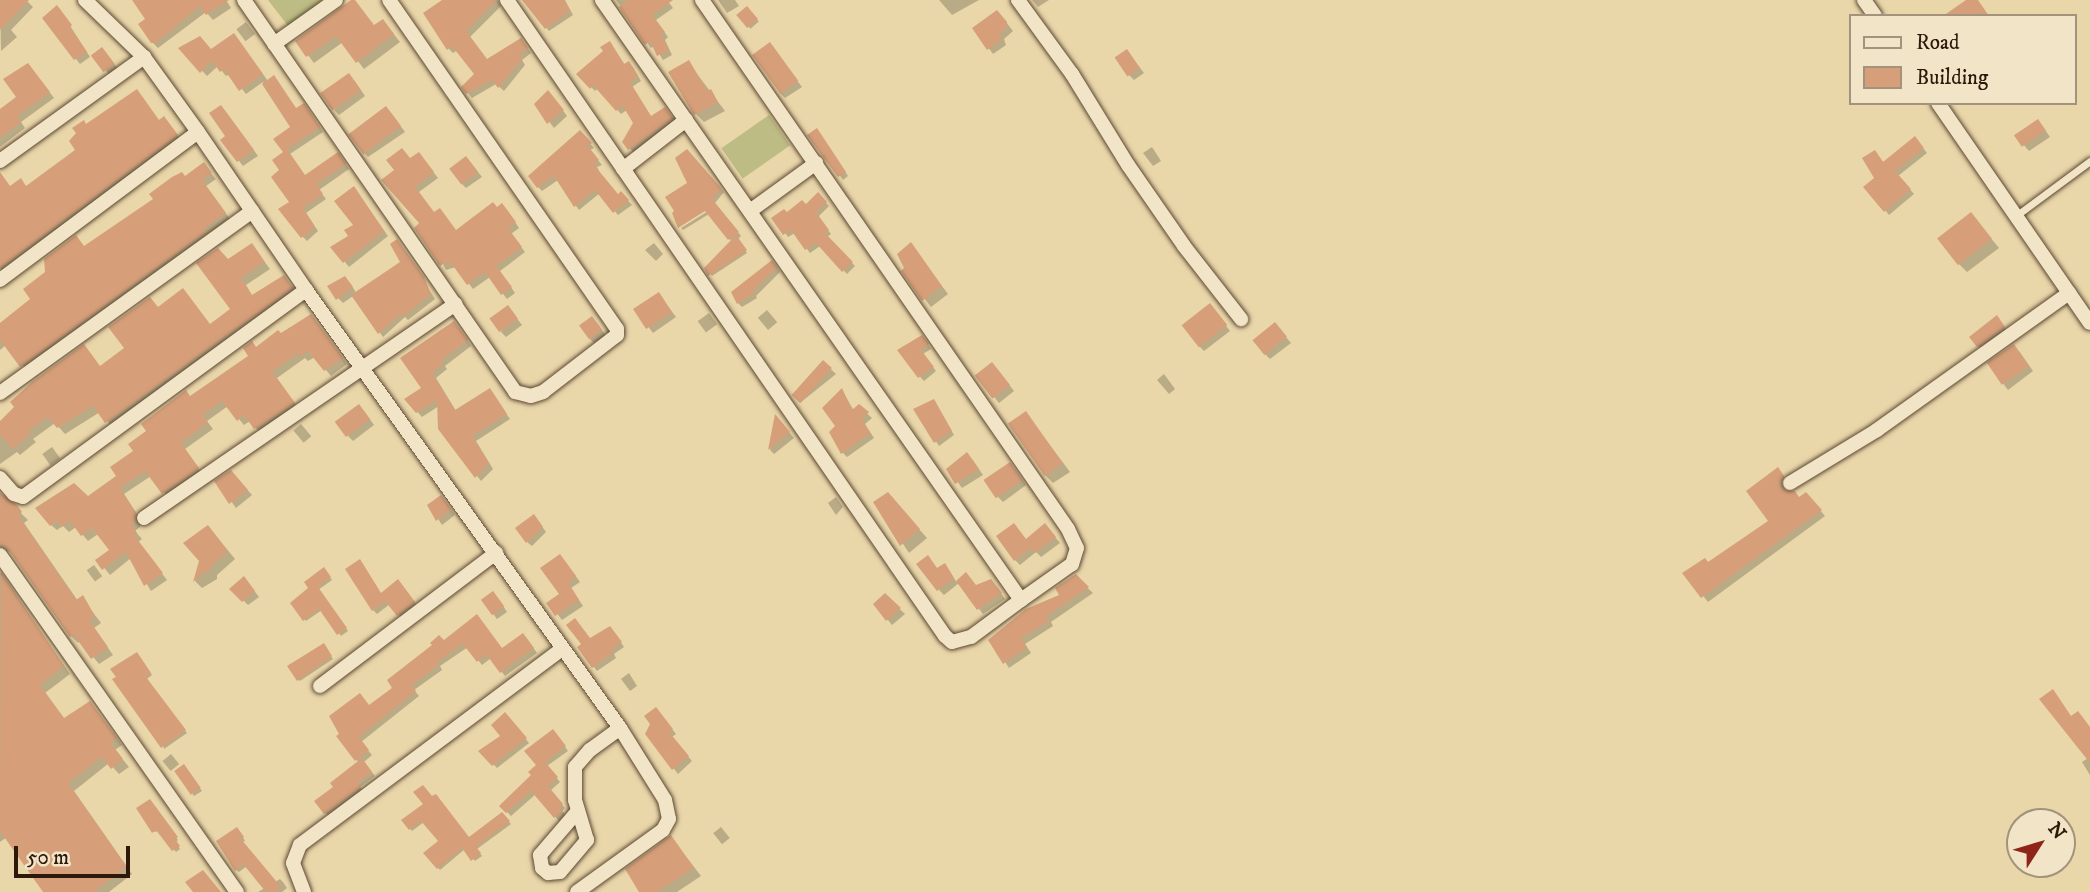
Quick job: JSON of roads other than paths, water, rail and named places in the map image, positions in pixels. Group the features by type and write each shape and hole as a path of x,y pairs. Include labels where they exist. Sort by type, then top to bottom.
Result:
{"street":[{"path":"85,0 144,57 306,289 364,366 620,728 665,800 669,819 653,839 577,892"},
{"path":"244,0 515,392 531,396 558,383 618,332 389,0"},
{"path":"274,44 336,0"},
{"path":"507,0 945,636 952,642 971,637 1072,564 1077,548 1068,529 702,0"},
{"path":"602,0 1021,600"},
{"path":"1018,0 1072,74 1128,165 1184,246 1241,319"},
{"path":"0,161 144,57"},
{"path":"1939,105 2090,323"},
{"path":"622,169 686,120"},
{"path":"0,280 198,132"},
{"path":"750,211 816,163"},
{"path":"0,393 253,211"},
{"path":"0,478 13,494 23,497 306,289"},
{"path":"1790,483 1877,430 2069,293"},
{"path":"144,518 455,304"},
{"path":"320,686 496,553"},
{"path":"0,555 237,892"},
{"path":"304,892 293,863 300,845 562,649"},
{"path":"578,812 575,767 590,750 620,728"}],"lane":[{"path":"2017,215 2090,161"}]}
